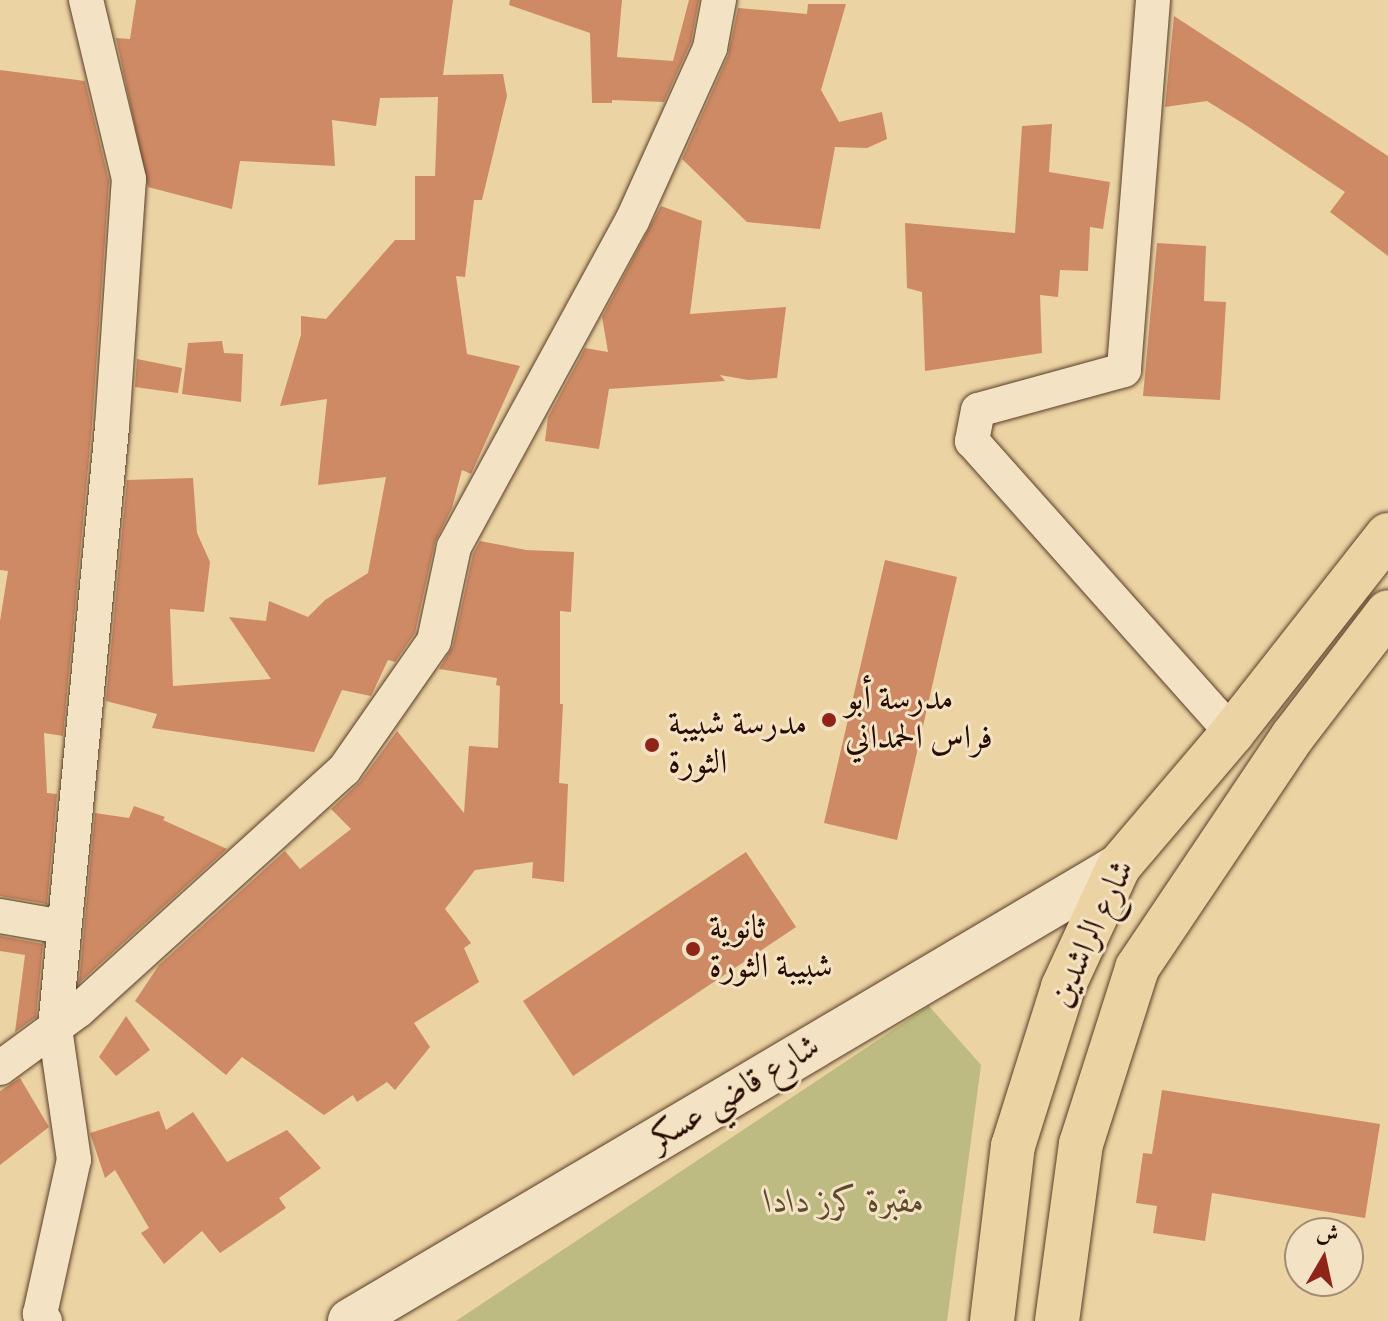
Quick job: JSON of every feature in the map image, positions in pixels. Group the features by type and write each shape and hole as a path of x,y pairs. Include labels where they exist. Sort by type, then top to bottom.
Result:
{"main road":[{"name":"شارع الراشدين","path":"992,1321 1013,1146 1063,987 1119,866 1232,733 1388,535"},
{"name":"شارع الراشدين","path":"1057,1321 1081,1144 1137,968 1293,736 1388,612"},
{"name":"شارع قاضي عسكر","path":"350,1321 1119,866"}],"street":[{"path":"45,1321 40,1314 74,1160 55,1028 112,427 129,179 86,0"},
{"path":"0,1068 79,1010 344,770 434,641 454,547 632,221 710,48 719,0"},
{"path":"1153,0 1124,370 978,410 972,441 1232,733"},
{"path":"0,916 63,927"}],"green space":[{"name":"مقبرة كرز دادا","path":"929,1006 981,1065 947,1321 456,1321"}],"building":[{"path":"136,0 453,0 443,75 503,74 507,96 482,200 474,200 465,277 456,276 467,354 520,366 471,474 462,470 452,508 435,542 415,633 395,662 388,660 371,696 342,690 314,752 152,728 157,714 106,701 127,480 193,478 197,533 210,562 204,612 170,609 173,686 271,679 229,617 266,621 269,601 308,617 325,600 368,573 386,477 318,485 327,399 280,406 301,335 301,316 326,319 395,240 415,240 415,176 435,176 438,97 380,98 376,126 332,120 335,166 240,161 232,209 148,187 116,38 130,39"},
{"path":"510,0 622,0 617,57 673,61 689,0 699,0 691,42 664,102 612,100 612,103 592,103 590,33 509,5"},
{"path":"808,4 846,4 821,90 839,122 882,112 887,139 867,148 835,147 820,229 747,222 682,159 728,56 738,8 807,14"},
{"path":"1174,16 1388,156 1388,256 1330,212 1345,192 1244,124 1207,101 1165,107"},
{"path":"0,70 85,81 109,181 92,425 63,736 44,733 47,793 57,794 47,904 0,896 0,621 8,571 0,570"},
{"path":"1052,124 1049,172 1110,182 1103,229 1090,227 1088,271 1060,270 1058,297 1040,295 1042,353 925,371 922,292 907,288 905,223 1015,233 1022,126"},
{"path":"661,206 702,221 690,314 786,307 777,378 748,380 720,375 725,381 609,389 599,449 545,441 548,417 585,348 608,352 602,317"},
{"path":"1157,243 1206,246 1204,301 1226,302 1220,400 1143,396"},
{"path":"222,341 224,353 243,354 241,402 182,394 188,343"},
{"path":"137,359 182,368 178,393 135,387"},
{"path":"480,541 526,550 574,552 571,612 560,611 560,704 563,704 559,783 568,784 564,882 532,878 533,862 475,870 445,909 471,943 464,948 479,982 414,1023 430,1047 395,1090 387,1082 357,1102 353,1095 324,1115 242,1057 226,1075 135,1001 159,965 285,851 300,869 351,829 331,809 360,782 397,731 464,813 469,746 498,748 500,686 496,685 497,678 439,669 453,646 473,554"},
{"path":"885,560 957,577 897,840 824,823"},
{"path":"134,806 165,817 163,820 227,849 79,983 95,813 129,818"},
{"path":"746,852 796,927 573,1076 523,1001"},
{"path":"0,936 43,944 36,1017 15,1032 25,955 0,951"},
{"path":"126,1016 150,1050 116,1076 99,1057"},
{"path":"20,1078 49,1127 0,1165 0,1091"},
{"path":"1162,1090 1380,1124 1365,1218 1212,1193 1205,1241 1153,1233 1157,1206 1136,1203 1143,1153 1152,1154"},
{"path":"159,1111 166,1130 193,1112 227,1162 287,1130 321,1168 279,1198 286,1208 220,1253 202,1231 164,1264 141,1233 149,1228 115,1170 105,1178 90,1133"}],"place":[{"name":"مدرسة أبو فراس الحمداني","path":"829,720"},
{"name":"مدرسة شبيبة الثورة","path":"652,745"},
{"name":"ثانوية شبيبة الثورة","path":"693,949"}]}
